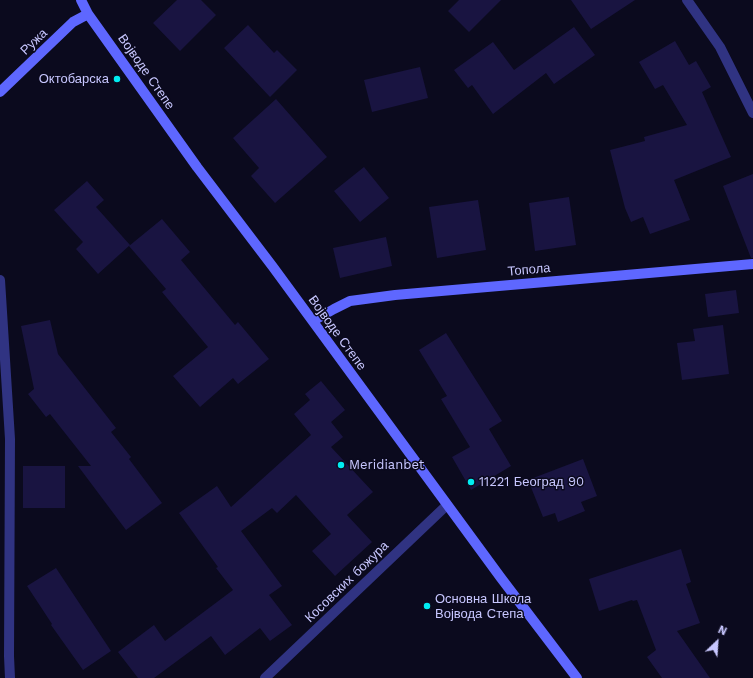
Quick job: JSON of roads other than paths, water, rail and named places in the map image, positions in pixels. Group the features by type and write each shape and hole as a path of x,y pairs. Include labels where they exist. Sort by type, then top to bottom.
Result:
{"street":[{"name":"Војводе Степе","path":"81,0 88,14 197,167 577,678"},
{"path":"687,0 720,47 753,113"},
{"name":"Ружа","path":"0,92 73,22 88,14"},
{"name":"Топола","path":"313,321 350,302 395,295 753,264"},
{"path":"0,280 10,439 10,678"},
{"name":"Косовских божура","path":"265,678 447,505"}],"place":[{"name":"Октобарска","path":"117,79"},
{"name":"Meridianbet","path":"341,465"},
{"name":"11221 Београд 90","path":"471,482"},
{"name":"Основна Школа Војвода Степа","path":"427,606"}]}
